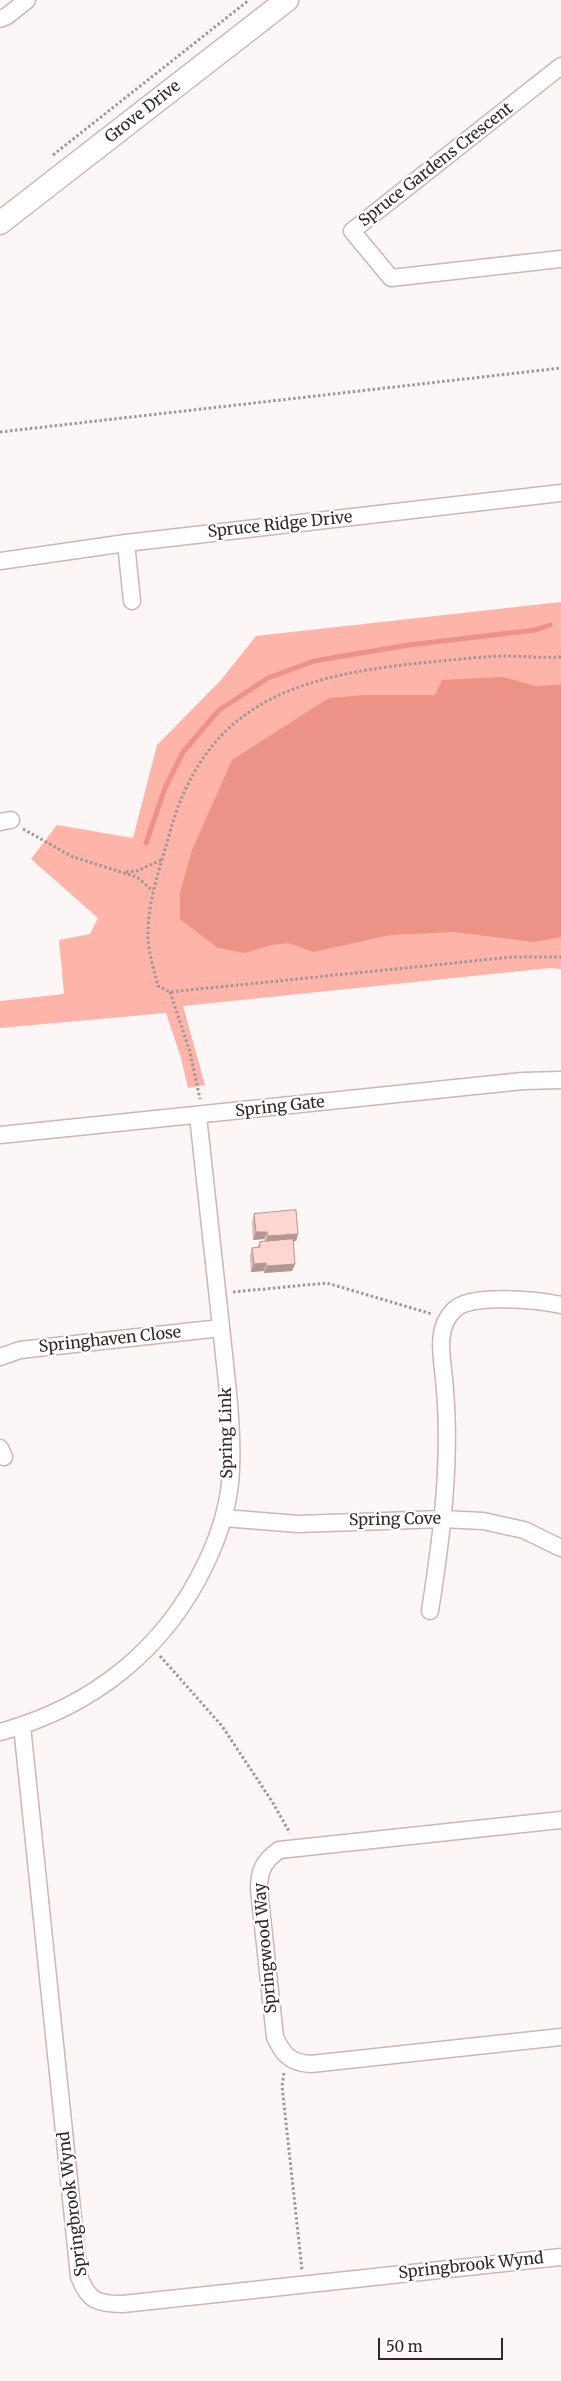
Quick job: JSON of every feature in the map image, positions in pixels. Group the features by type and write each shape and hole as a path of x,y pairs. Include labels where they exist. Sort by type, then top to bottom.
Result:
{"main road":[{"name":"Grove Drive","path":"0,223 287,0"}],"street":[{"path":"0,19 7,16 27,0"},
{"name":"Spruce Gardens Crescent","path":"561,66 352,231 391,278 561,259"},
{"name":"Spruce Ridge Drive","path":"0,561 126,543 561,493"},
{"path":"126,543 132,601"},
{"name":"Spring Gate","path":"0,1135 523,1081 561,1080"},
{"name":"Spring Link","path":"0,1732 22,1726 61,1710 124,1670 151,1646 195,1587 212,1551 224,1518 231,1470 228,1393 198,1116"},
{"path":"430,1611 442,1519 447,1453 446,1399 441,1347 442,1332 446,1320 454,1310 466,1302 520,1300 561,1305"},
{"name":"Springhaven Close","path":"0,1357 20,1350 221,1328"},
{"name":"Spring Cove","path":"224,1518 298,1524 442,1519 483,1521 524,1530 561,1548"},
{"name":"Springbrook Wynd","path":"22,1726 78,2266 84,2288 92,2298 105,2304 123,2304 304,2283 561,2257"},
{"name":"Springwood Way","path":"287,2058 275,2037 259,1879 261,1868 268,1858 279,1850 297,1847 561,1820"},
{"path":"287,2058 299,2063 311,2064 561,2037"}],"path":[{"path":"46,160 249,0"},
{"path":"0,432 561,368"},
{"path":"561,657 474,658 360,671 308,683 263,703 225,732 196,766 177,805 148,917 150,957 158,986 170,992 512,957 561,956"},
{"path":"6,821 73,857 137,877 154,892"},
{"path":"122,872 137,871 162,859"},
{"path":"170,992 196,1074 200,1100 198,1116"},
{"path":"217,1293 327,1283 415,1308 446,1320"},
{"path":"151,1646 222,1726 273,1803 297,1847"},
{"path":"287,2058 282,2086 304,2283"}],"shaded area":[{"path":"561,602 561,969 550,968 183,1006 205,1085 188,1088 181,1058 166,1013 0,1028 0,1001 64,994 59,940 90,934 98,918 31,859 57,825 133,838 157,745 220,681 256,636"},
{"path":"503,677 535,686 561,685 561,937 534,942 455,932 390,935 313,952 289,943 271,945 245,953 218,948 180,919 180,893 192,850 232,760 329,698 365,695 435,695 442,680"}],"building":[{"path":"296,1210 298,1234 268,1236 267,1232 256,1232 254,1214"},
{"path":"293,1239 295,1264 267,1266 266,1263 254,1264 252,1248 260,1247 260,1242"}],"waterway":[{"path":"146,843 165,788 183,752 219,710 268,678 314,661 409,645 535,630 550,625"}]}
